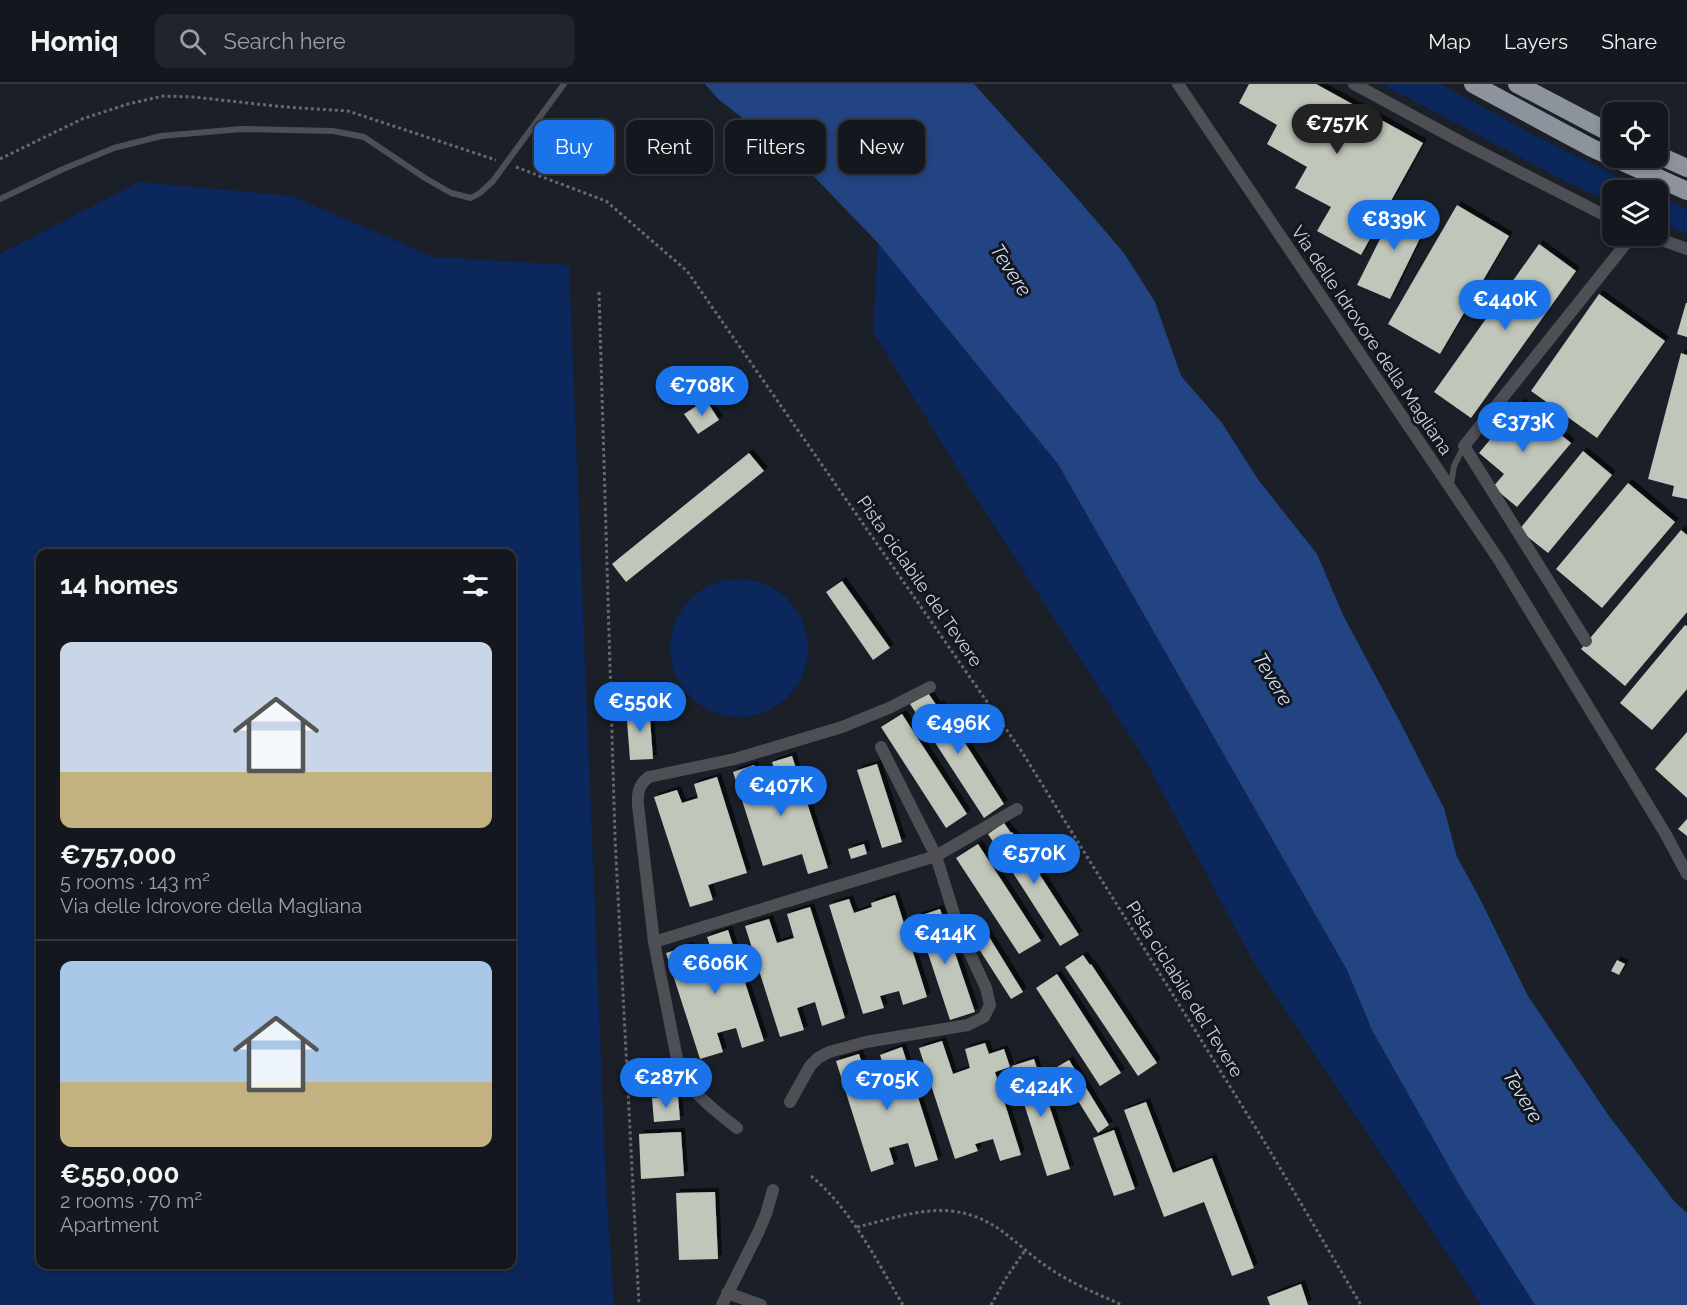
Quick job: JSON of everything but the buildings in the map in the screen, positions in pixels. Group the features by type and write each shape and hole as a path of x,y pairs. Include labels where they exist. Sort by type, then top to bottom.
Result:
{"highway":[{"path":"1473,84 1581,143 1687,191"},
{"path":"1517,84 1602,129"},
{"path":"1668,159 1687,168"}],"street":[{"name":"Via delle Idrovore della Magliana","path":"1178,84 1499,560 1665,833 1687,874"},
{"path":"1354,84 1602,214"},
{"path":"1668,242 1687,249"},
{"path":"1586,641 1464,446 1624,246"},
{"path":"737,1128 697,1094 679,1068 654,942 638,805 639,790 644,781 656,776 735,759 842,727 889,708 930,687"},
{"path":"790,1102 810,1066 829,1052 866,1042 975,1023 986,1015 990,1005 988,994 963,939 936,856 881,747"},
{"path":"654,942 936,856 1017,809"},
{"path":"761,1305 724,1299 758,1233 773,1190"}],"lane":[{"path":"0,199 114,148 161,136 242,129 333,131 364,137 451,193 471,198 493,181 564,84"},
{"path":"1451,490 1454,466 1464,446"}],"path":[{"path":"0,159 82,119 128,104 163,96 193,96 285,107 348,111 500,161"},
{"name":"Pista ciclabile del Tevere","path":"512,165 606,201 687,271 1022,752 1261,1136 1361,1305"},
{"path":"599,291 615,837 639,1305"},
{"path":"811,1176 836,1200 857,1227 903,1305"},
{"path":"857,1227 928,1211 953,1211 968,1214 997,1227 1061,1276 1122,1305"},
{"path":"991,1305 1026,1249"}],"shaded area":[{"path":"1382,84 1440,84 1536,136 1625,180 1602,180 1602,198"},
{"path":"139,182 292,196 434,257 569,265 606,1187 614,1305 0,1305 0,254"},
{"path":"1668,200 1687,209 1687,234 1668,226"},
{"path":"878,243 1058,464 1347,970 1372,1030 1461,1188 1535,1305 1481,1305 1253,961 1143,756 966,482 873,332"},
{"path":"739,579 765,584 788,599 803,622 808,648 803,674 788,697 765,712 739,717 713,712 690,697 675,674 670,648 675,622 690,599 713,584"}],"water":[{"name":"Tevere","path":"705,84 974,84 1124,253 1155,302 1181,376 1222,423 1259,481 1317,554 1343,615 1444,808 1457,857 1528,996 1609,1116 1674,1201 1687,1213 1687,1305 1535,1305 1461,1188 1372,1030 1347,970 1058,464 878,243 812,174 826,174 826,120 745,120 718,99"}]}
